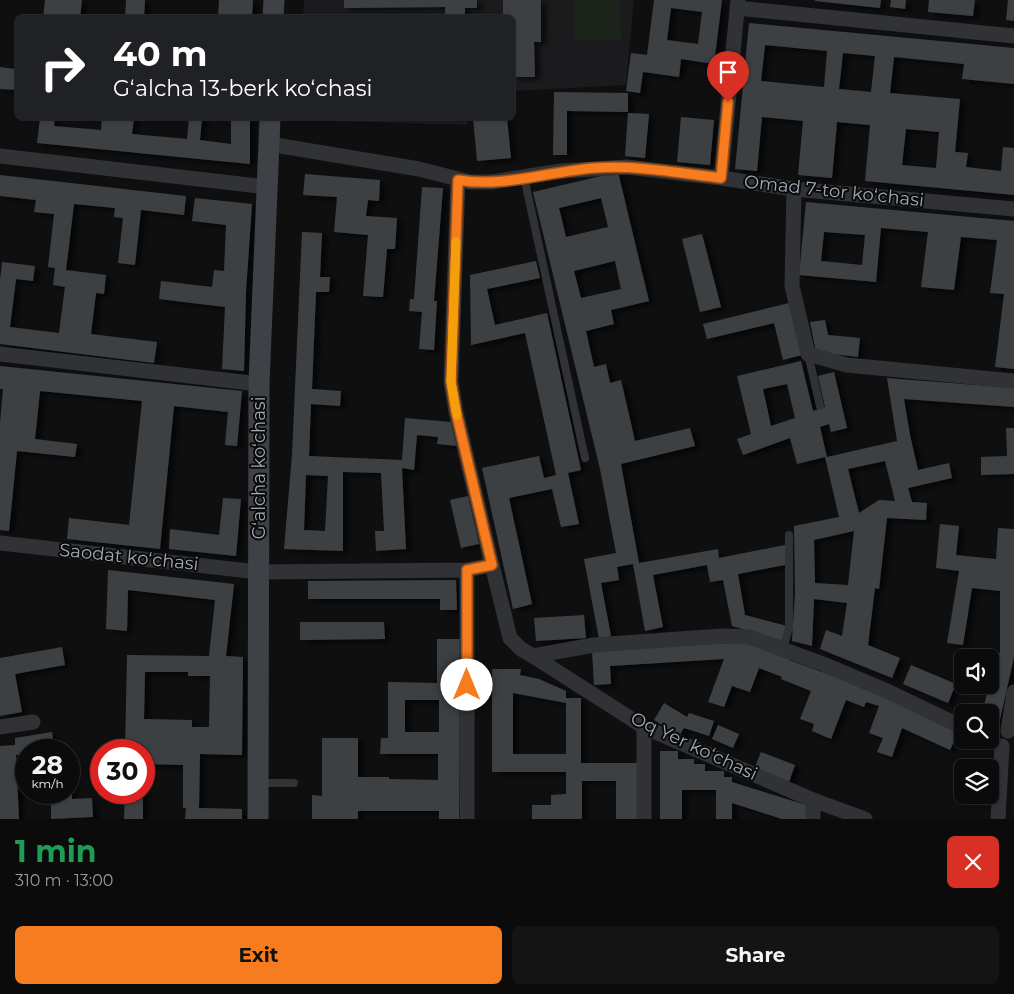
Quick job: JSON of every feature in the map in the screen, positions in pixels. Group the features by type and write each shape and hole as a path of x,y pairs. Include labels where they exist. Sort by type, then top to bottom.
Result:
{"street":[{"path":"273,15 274,0"},
{"path":"721,178 737,4 1014,36"},
{"name":"Gʻalcha koʻchasi","path":"258,819 259,384 270,120"},
{"name":"Omad 7-tor koʻchasi","path":"270,144 419,169 458,180 492,182 561,171 627,167 794,189 1014,208"},
{"path":"0,156 267,188"},
{"name":"Oq Yer koʻchasi","path":"458,180 451,382 456,412 510,638 521,649 644,727 813,800 864,819"},
{"path":"794,189 792,286 808,354 847,365 1014,381"},
{"path":"0,354 259,384"},
{"name":"Saodat koʻchasi","path":"0,543 258,572 467,570 492,565"},
{"path":"467,570 467,819"},
{"path":"533,656 594,645 723,636 749,637 890,692 954,723"},
{"path":"999,740 1011,731 1014,692"},
{"path":"0,727 33,722"},
{"path":"644,727 644,819"},
{"path":"995,749 998,819"},
{"path":"813,800 813,819"}],"lane":[{"path":"524,177 585,458"},
{"path":"808,354 820,406"},
{"path":"783,649 789,628 789,535"},
{"path":"259,784 294,783"}],"shaded area":[{"path":"304,0 634,0 626,85 515,91 515,15 303,15"},
{"path":"574,0 620,0 621,40 575,40"},
{"path":"299,120 467,120 467,125"}],"building":[{"path":"45,0 82,0 80,15 43,15"},
{"path":"126,0 145,0 144,15 125,15"},
{"path":"219,0 253,0 252,15 218,15"},
{"path":"344,0 477,0 477,8 465,8 465,15 445,15 445,7 344,8"},
{"path":"503,0 541,0 541,42 534,42 535,77 515,77 515,15 503,15"},
{"path":"654,0 722,0 714,64 681,59 679,77 643,72 640,93 626,91 631,53 647,55","holes":["671,8 702,12 698,44 667,40"]},
{"path":"815,0 881,0 880,8"},
{"path":"891,0 906,0 905,9 890,7"},
{"path":"929,0 975,0 973,16 928,12"},
{"path":"1008,0 1014,0 1014,21 1006,20"},
{"path":"749,23 1014,48 1014,84 962,79 964,64 894,57 890,93 960,99 955,152 968,153 966,167 1001,171 1003,147 1014,148 1014,195 865,181 870,125 837,122 832,178 798,175 803,121 762,117 757,171 735,169","holes":["765,45 827,51 824,87 761,81","843,53 875,56 871,92 839,89","906,129 939,132 936,168 902,165"]},
{"path":"0,67 15,69 15,90 0,89"},
{"path":"554,92 628,93 628,112 567,111 567,155 553,155"},
{"path":"628,113 649,114 645,158 625,156"},
{"path":"681,117 714,120 710,165 677,162"},
{"path":"40,120 55,120 54,126 101,130 102,120 134,120 132,134 187,139 189,120 202,120 200,140 231,144 231,120 250,120 250,164 37,143"},
{"path":"473,120 507,120 511,158 477,161"},
{"path":"618,172 649,301 611,310 614,324 586,331 594,367 606,364 610,383 621,380 635,441 690,428 695,446 621,464 639,563 718,549 719,558 785,545 785,565 738,574 745,615 787,626 783,641 732,626 723,580 710,582 707,565 653,575 663,627 645,631 633,564 617,567 619,580 601,583 611,636 599,639 584,559 616,553 600,469 533,192","holes":["601,198 608,227 566,237 559,208","615,261 621,289 581,298 574,271"]},
{"path":"305,174 380,180 379,201 368,200 366,216 397,218 395,249 387,249 383,297 363,296 368,235 334,232 337,197 303,195"},
{"path":"0,175 186,196 184,215 141,210 135,265 118,263 123,218 114,217 115,208 74,204 66,270 106,275 104,294 96,293 91,334 157,342 154,363 0,344 0,280 2,262 35,266 33,281 16,279 10,327 59,333 65,287 53,285 55,268 48,267 54,214 34,212 36,200 0,196"},
{"path":"422,187 443,188 434,301 437,301 434,350 419,349 422,312 409,311 410,299 414,299"},
{"path":"195,198 252,204 246,291 244,371 222,369 225,307 159,299 161,281 212,287 214,270 224,271 226,225 192,221"},
{"path":"806,202 1014,221 1014,369 995,367 1004,294 990,293 997,240 961,237 954,290 921,287 928,232 881,228 876,282 799,275","holes":["824,232 865,235 862,265 821,261"]},
{"path":"302,232 322,233 320,277 330,277 329,292 316,292 312,389 341,391 340,406 311,404 309,456 402,460 405,418 451,422 457,446 437,444 438,437 417,435 414,470 402,468 406,549 376,551 375,531 384,531 381,473 343,472 343,551 284,549 292,455","holes":["306,475 328,476 325,531 304,530"]},
{"path":"702,234 721,307 700,312 682,239"},
{"path":"536,261 540,278 487,289 495,325 547,313 581,470 568,473 579,524 561,527 552,489 509,498 532,604 513,609 482,468 539,456 544,478 556,475 525,333 471,345 470,275"},
{"path":"789,303 802,355 783,360 774,323 707,339 703,324"},
{"path":"825,320 828,335 860,338 858,357 816,352 810,322"},
{"path":"801,361 813,411 825,407 818,376 834,372 847,428 831,432 829,424 820,427 827,457 897,441 887,378 1014,388 1014,407 904,399 918,470 949,463 952,478 908,488 912,502 927,503 926,520 887,518 879,589 875,588 868,645 900,658 892,678 820,649 826,630 842,636 847,603 814,599 812,646 792,641 795,593 794,526 839,517 825,457 797,464 790,438 743,455 737,439 751,434 737,376","holes":["787,384 795,418 771,426 763,389","885,461 895,501 879,500 859,513 848,469","854,531 848,585 815,583 814,540"]},
{"path":"0,366 242,391 237,446 225,445 228,412 174,406 160,549 67,539 69,518 129,525 142,401 40,391 35,439 77,444 75,457 17,451 9,531 0,530 0,423 3,389 0,389"},
{"path":"1006,428 1014,428 1014,474 981,475 981,457 1007,456"},
{"path":"468,496 479,544 461,548 450,500"},
{"path":"223,498 241,499 236,556 169,549 170,529 219,535"},
{"path":"940,524 959,526 956,555 996,559 998,528 1014,529 1014,657 999,724 999,704 984,704 987,694 999,694 1000,591 972,588 963,645 947,643 959,571 936,568"},
{"path":"108,570 234,584 226,656 243,657 242,755 200,754 199,808 242,809 242,819 185,819 186,808 183,808 183,765 155,764 155,739 125,739 127,655 209,656 215,600 128,590 127,631 106,629","holes":["145,672 188,672 188,676 210,676 209,727 192,727 192,720 144,719"]},
{"path":"456,580 457,610 440,610 440,599 308,599 308,581"},
{"path":"584,615 586,638 536,641 534,618"},
{"path":"300,622 384,622 385,639 300,640"},
{"path":"437,639 460,639 459,819 439,819 439,811 358,811 358,819 312,819 312,795 322,796 322,738 358,738 358,777 438,780 438,754 380,754 381,738 388,738 388,682 437,683","holes":["405,700 439,700 439,732 405,732"]},
{"path":"748,642 790,657 789,660 833,676 834,673 954,731 954,742 950,750 902,728 892,757 877,752 883,738 869,733 879,706 866,702 864,707 846,700 831,739 812,731 814,724 800,719 811,691 759,668 750,692 732,686 724,707 708,702 724,659 610,666 611,684 594,685 592,651"},
{"path":"62,647 65,665 15,674 22,712 0,716 0,658"},
{"path":"911,665 954,683 954,689 948,703 903,684"},
{"path":"492,669 521,669 520,675 539,679 566,691 566,698 581,698 581,763 639,763 639,819 616,819 616,781 582,781 582,819 532,819 532,805 551,805 551,795 566,794 566,772 492,772","holes":["513,693 566,703 566,754 513,754"]},
{"path":"664,703 687,717 689,713 714,721 709,736 684,728 679,736 654,720"},
{"path":"718,725 739,734 733,748 712,739"},
{"path":"52,732 53,739 15,739"},
{"path":"15,745 15,804 18,804 19,819 0,819 0,746"},
{"path":"660,751 678,751 678,759 694,759 694,764 705,764 705,771 724,771 724,777 732,777 732,782 806,805 806,819 782,819 732,803 732,819 716,819 716,790 682,790 682,819 660,819"},
{"path":"761,752 795,765 789,782 754,769"},
{"path":"90,798 93,817 51,819 51,804 80,804 80,799"},
{"path":"125,804 143,804 143,819 124,819"}],"slow traffic":[{"path":"456,242 451,382 457,415"}],"route":[{"path":"467,685 467,570 492,565 456,412 451,382 458,180 492,182 561,171 627,167 721,178 728,102"}]}
